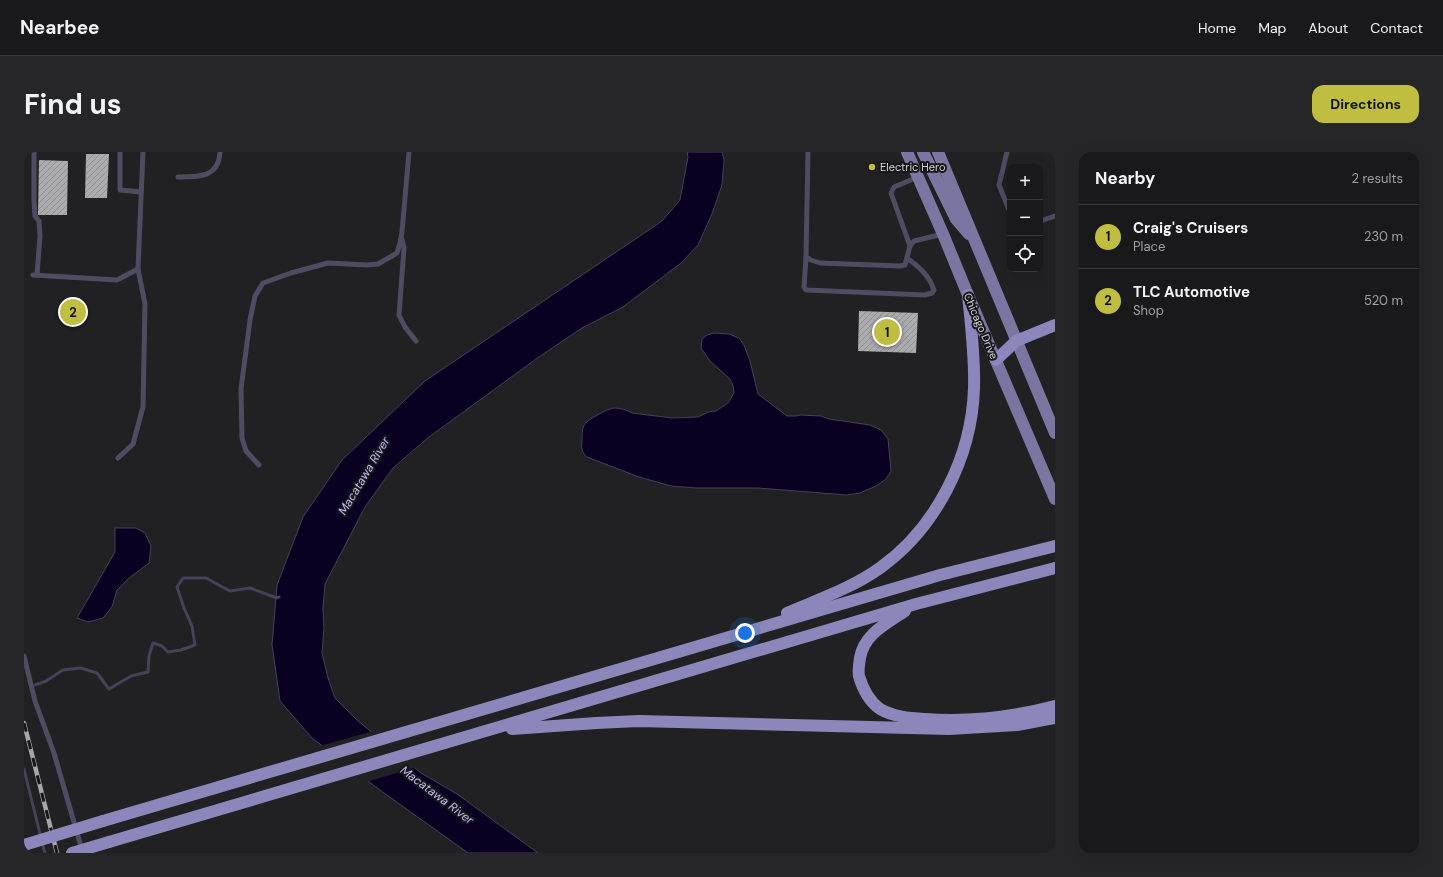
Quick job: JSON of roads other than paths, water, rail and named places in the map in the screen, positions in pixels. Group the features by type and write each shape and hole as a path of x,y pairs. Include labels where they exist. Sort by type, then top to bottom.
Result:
{"highway":[{"path":"731,636 842,590 866,577 902,549 914,537 935,510 947,489 959,462 971,418 974,371 968,294"},
{"path":"996,360 1016,342 1055,325"},
{"path":"24,845 940,575 1051,547"},
{"path":"72,853 86,851 109,842 916,604 1055,568"},
{"path":"916,604 869,637 861,653 859,674 861,684 865,693 872,702 880,708 888,713 909,718 952,720 1004,716 1055,706"},
{"path":"487,731 596,722 639,721 962,729 1017,725 1055,718"}],"main road":[{"name":"Chicago Drive","path":"907,152 1055,499"},
{"path":"923,152 956,219 975,240"},
{"path":"938,152 1055,433"}],"lane":[{"path":"34,152 35,216 39,221 40,236 35,275 117,280 138,269"},
{"path":"120,152 120,190 141,192"},
{"path":"118,458 133,444 144,407 145,304 138,269 143,152"},
{"path":"178,177 204,176 214,169 220,152"},
{"path":"259,465 246,451 242,438 241,389 250,320 255,296 263,283 291,272 328,263 366,265 378,264 397,253 402,236 409,152"},
{"path":"808,152 804,287 806,290 925,295 932,293 934,290 931,282 923,271 907,258"},
{"path":"1007,152 999,185 1007,205"},
{"path":"910,246 891,192 894,187 918,177"},
{"path":"1043,220 1055,216"},
{"path":"806,258 820,263 900,266 905,265 910,246 914,241 943,234"},
{"path":"402,236 404,248 399,315 405,327 416,341"},
{"path":"24,656 35,701 54,753 86,851"}],"water":[{"name":"Macatawa River","path":"687,152 722,152 724,160 722,185 712,214 698,245 681,263 623,307 582,328 536,359 429,437 393,468 365,507 325,584 322,653 335,698 357,720 421,773 457,794 538,853 468,853 377,788 312,738 280,701 272,645 277,585 303,517 342,460 425,381 662,221 680,200 688,157"},
{"path":"714,333 729,334 739,338 744,345 750,361 758,394 787,416 821,416 829,419 870,425 881,430 888,439 891,471 886,479 876,486 860,493 847,495 758,488 696,488 671,486 639,477 585,455 582,446 582,433 584,425 593,417 602,412 619,408 632,413 672,418 698,417 708,412 716,411 728,403 734,393 733,385 729,378 710,361 701,348 702,339 707,335"},
{"path":"115,528 136,528 145,533 151,546 149,563 129,578 117,590 112,607 103,618 88,622 77,618 115,552"}],"waterway":[{"path":"35,685 46,681 63,670 81,668 97,673 109,689 131,676 148,672 149,656 153,643 162,646 168,652 181,650 195,645 192,626 177,587 183,578 206,578 230,591 250,588 277,598 279,597"},
{"path":"24,769 41,838"},
{"path":"42,843 45,853"}],"railway":[{"path":"24,723 57,853"}],"place":[{"name":"Electric Hero","path":"872,167"},
{"name":"TLC Automotive","path":"73,312"},
{"name":"Craig's Cruisers","path":"887,332"}]}
